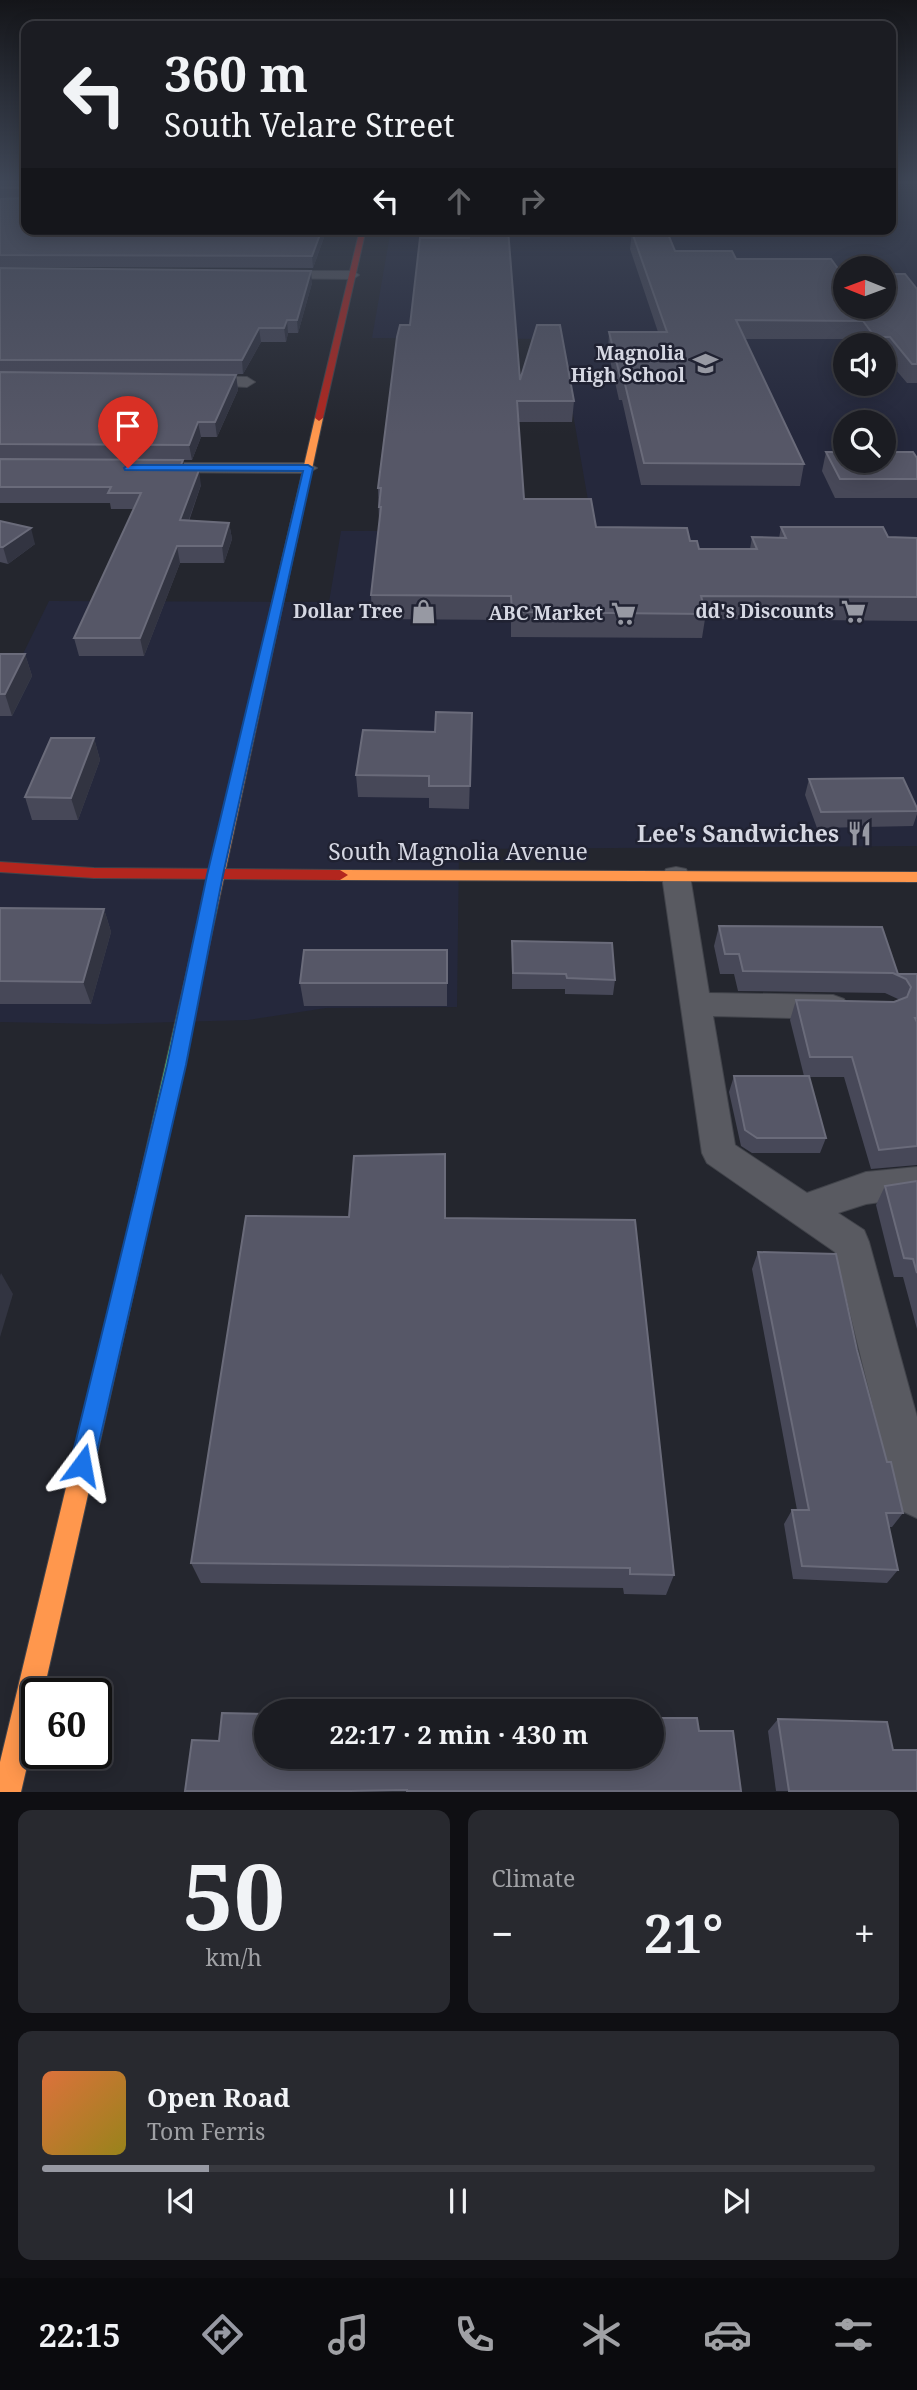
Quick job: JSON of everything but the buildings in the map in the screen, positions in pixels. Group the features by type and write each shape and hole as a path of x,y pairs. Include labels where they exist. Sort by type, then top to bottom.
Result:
{"main road":[{"path":"7,1791 176,1065 215,875 355,267"},
{"name":"South Magnolia Avenue","path":"0,867 94,873 215,875 917,877"}],"street":[{"path":"255,275 353,275"},
{"path":"178,381 247,382"},
{"path":"134,468 308,468"},
{"path":"676,876 719,1153 851,1242 917,1496"},
{"path":"696,1004 858,1008"},
{"path":"803,1210 866,1188 917,1182"}],"shaded area":[{"path":"384,267 833,267 833,319 896,319 896,267 917,267 917,846 459,849 457,1007 326,1008 248,1020 104,1024 0,1022 0,662 19,662 49,601 329,602 341,531 648,530 593,529 560,339 372,338"}],"traffic: fast":[{"path":"132,1255 210,905"}],"traffic: slow":[{"path":"210,905 319,418"},
{"path":"340,875 917,877"},
{"path":"7,1792 132,1255"}],"traffic: jam":[{"path":"319,418 354,267"},
{"path":"0,867 94,873 340,875"}],"place":[{"name":"Magnolia High School","path":"705,364"},
{"name":"Dollar Tree","path":"423,611"},
{"name":"dd's Discounts","path":"854,611"},
{"name":"ABC Market","path":"623,613"},
{"name":"Lee's Sandwiches","path":"859,834"}],"route":[{"path":"82,1465 176,1065 215,875 308,468 128,468"}]}
